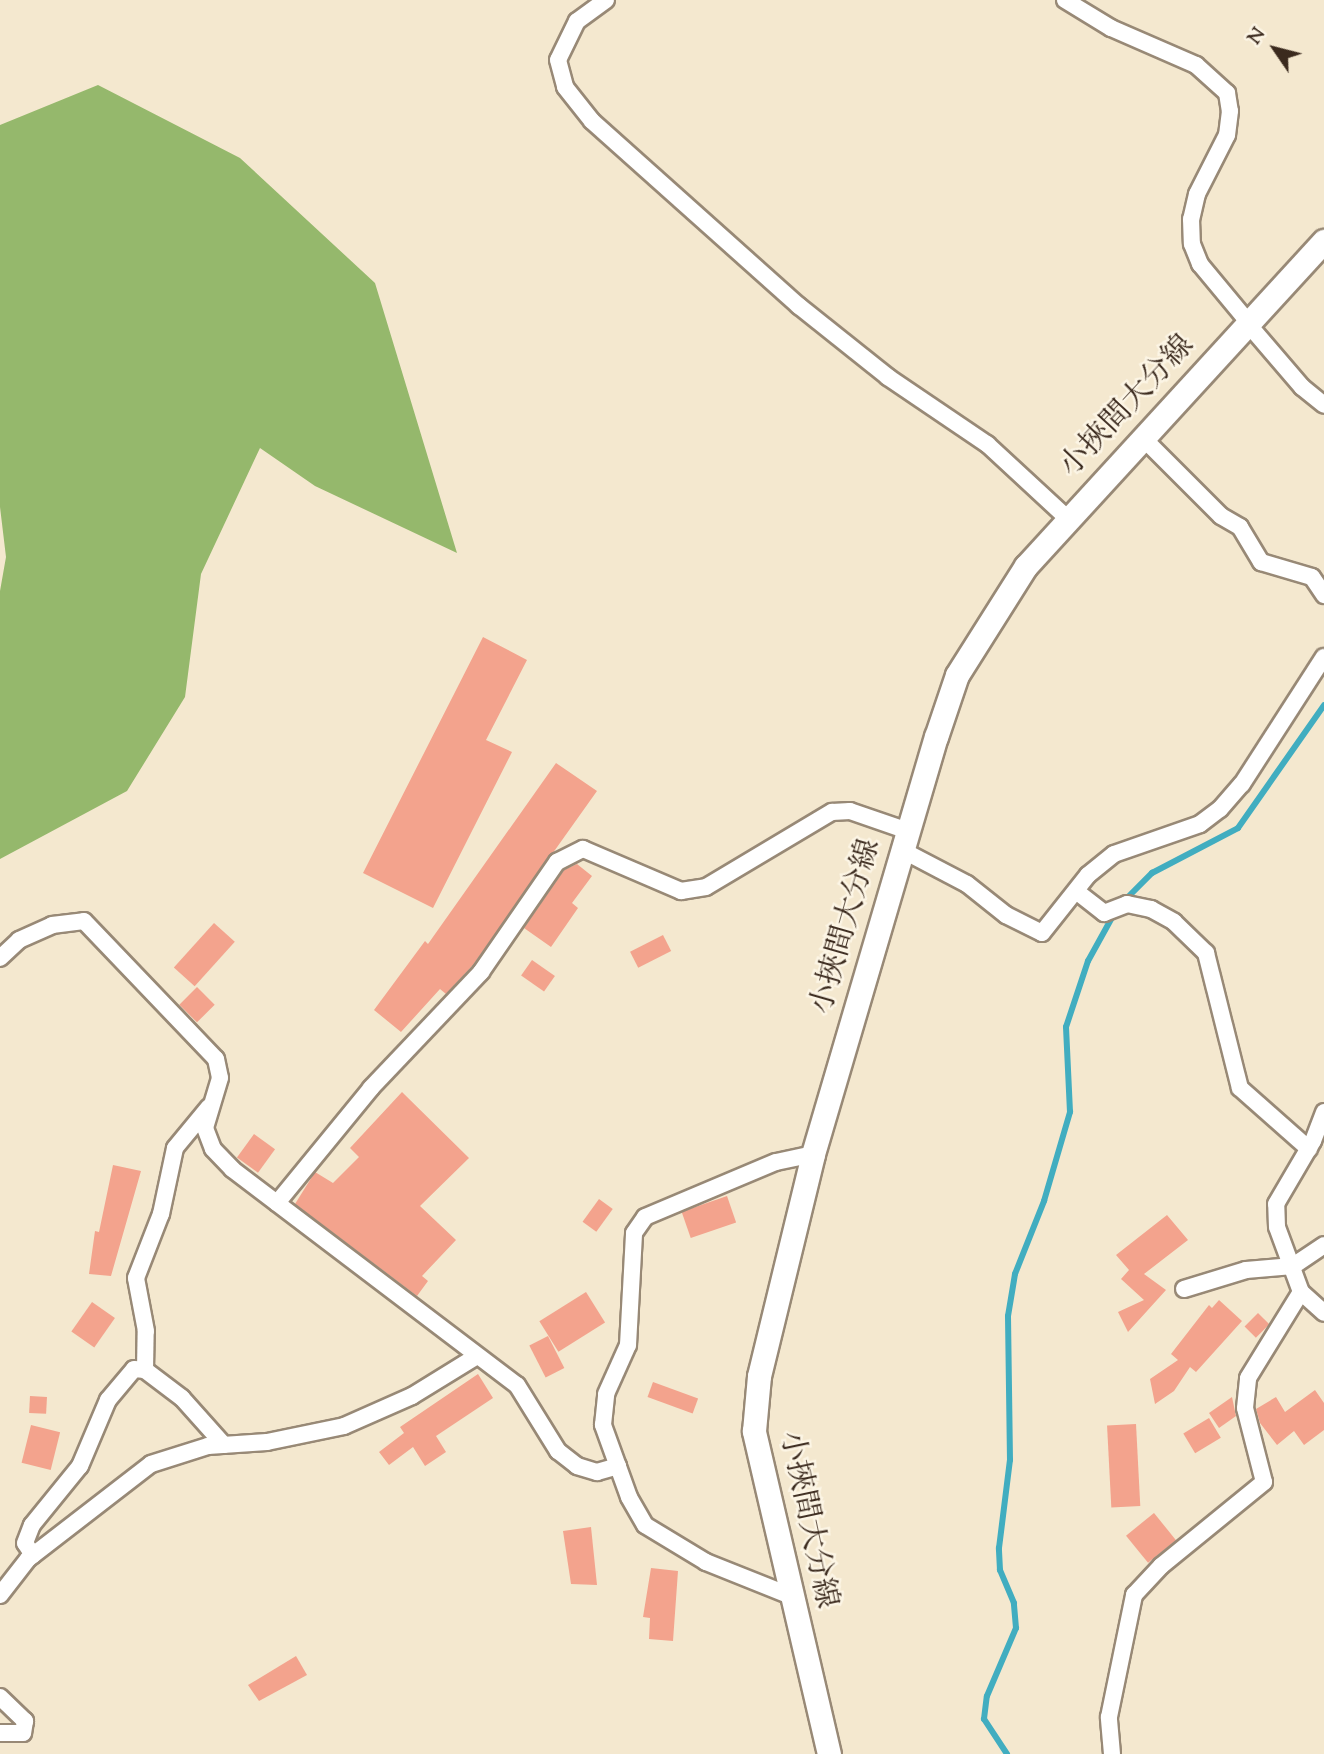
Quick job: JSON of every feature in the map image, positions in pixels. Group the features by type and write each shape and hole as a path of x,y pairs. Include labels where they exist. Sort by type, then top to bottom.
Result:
{"main road":[{"name":"小挾間大分線","path":"829,1754 790,1596 754,1431 761,1363 813,1154 905,840 957,675 1026,566 1324,241"}],"street":[{"path":"606,0 577,21 558,61 565,87 592,121 799,306 888,377 987,444 1068,519"},
{"path":"1065,0 1111,28 1196,65 1227,93 1230,111 1227,135 1197,194 1191,219 1192,244 1200,264 1248,323 1302,387 1324,405"},
{"path":"1143,438 1221,516 1240,527 1261,562 1312,577 1324,595"},
{"path":"277,1203 371,1088 481,972 557,862 583,849 681,891 706,887 832,812 850,811 905,840 1031,931 1042,933 1051,926 1088,875 1114,854 1200,824 1220,808 1242,784 1324,657"},
{"path":"1076,891 1104,913 1127,904 1151,909 1174,922 1206,953 1240,1088 1309,1149"},
{"path":"0,958 19,940 52,925 84,921 216,1059 220,1078 205,1128 213,1149 277,1203 517,1385 558,1451 577,1466 597,1472 618,1466"},
{"path":"145,1370 146,1331 136,1278 161,1214 175,1148 211,1105"},
{"path":"1324,1112 1309,1149 1276,1204 1277,1227 1301,1292 1324,1313"},
{"path":"790,1596 706,1562 645,1525 618,1466 603,1424 606,1394 628,1345 634,1233 645,1217 661,1208 776,1162 813,1154"},
{"path":"1184,1289 1227,1280 1246,1270 1293,1265 1324,1245"},
{"path":"1112,1754 1109,1717 1134,1595 1161,1566 1264,1482 1245,1408 1248,1378 1301,1292"},
{"path":"0,1595 33,1555 151,1464 224,1445 267,1442 344,1426 412,1396 477,1356"},
{"path":"33,1555 25,1543 32,1525 80,1466 108,1400 134,1369 145,1370 182,1398 224,1445"},
{"path":"0,1698 25,1721 23,1733 0,1734"}],"green space":[{"path":"98,85 240,158 375,283 457,553 315,486 260,448 201,574 185,697 127,791 0,859 0,591 6,557 0,507 0,125"}],"building":[{"path":"483,637 527,660 486,740 512,752 433,908 363,873"},
{"path":"556,763 597,791 473,965 446,994 440,989 401,1032 374,1010 425,941 428,944"},
{"path":"577,864 592,876 572,903 578,908 551,947 524,928 564,870"},
{"path":"214,923 235,942 195,986 174,968"},
{"path":"663,935 671,951 638,968 630,952"},
{"path":"532,960 555,976 544,992 521,976"},
{"path":"197,987 215,1005 197,1022 179,1005"},
{"path":"402,1092 469,1158 420,1206 456,1240 422,1276 428,1281 417,1296 295,1204 315,1172 333,1183 359,1157 350,1148"},
{"path":"254,1134 275,1149 258,1173 237,1157"},
{"path":"113,1165 141,1171 111,1276 89,1274 95,1231 99,1232"},
{"path":"727,1196 736,1222 691,1238 682,1212"},
{"path":"599,1199 613,1209 596,1232 583,1222"},
{"path":"1167,1215 1188,1240 1144,1274 1166,1290 1128,1332 1118,1312 1144,1300 1121,1279 1129,1270 1116,1255"},
{"path":"586,1292 605,1323 558,1352 539,1321"},
{"path":"1219,1300 1242,1321 1196,1372 1190,1367 1174,1391 1155,1404 1150,1379 1178,1360 1171,1354 1209,1305 1212,1308"},
{"path":"92,1302 115,1318 94,1348 71,1331"},
{"path":"1258,1313 1269,1324 1256,1338 1245,1326"},
{"path":"548,1336 564,1368 546,1378 529,1346"},
{"path":"478,1374 493,1398 436,1436 446,1452 425,1466 413,1447 389,1465 379,1452 404,1433 400,1427"},
{"path":"653,1382 698,1398 693,1413 648,1397"},
{"path":"1315,1390 1324,1403 1324,1430 1304,1445 1294,1431 1277,1445 1260,1423 1256,1409 1276,1397 1285,1412"},
{"path":"30,1396 47,1397 46,1414 29,1413"},
{"path":"1232,1397 1236,1416 1219,1428 1209,1413"},
{"path":"1209,1418 1221,1438 1195,1453 1183,1433"},
{"path":"1136,1424 1140,1506 1111,1507 1107,1426"},
{"path":"31,1425 60,1432 51,1470 22,1463"},
{"path":"1154,1513 1176,1540 1148,1563 1126,1536"},
{"path":"591,1527 597,1585 571,1584 563,1531"},
{"path":"651,1568 678,1571 673,1641 649,1639 650,1618 643,1617"},
{"path":"296,1656 307,1675 259,1701 248,1685"}],"waterway":[{"path":"1124,901 1152,873 1238,828 1324,705"},
{"path":"1007,1754 984,1719 987,1696 1016,1628 1014,1603 1000,1570 999,1548 1010,1460 1008,1316 1015,1274 1044,1201 1070,1112 1066,1027 1088,961 1115,912"}]}
